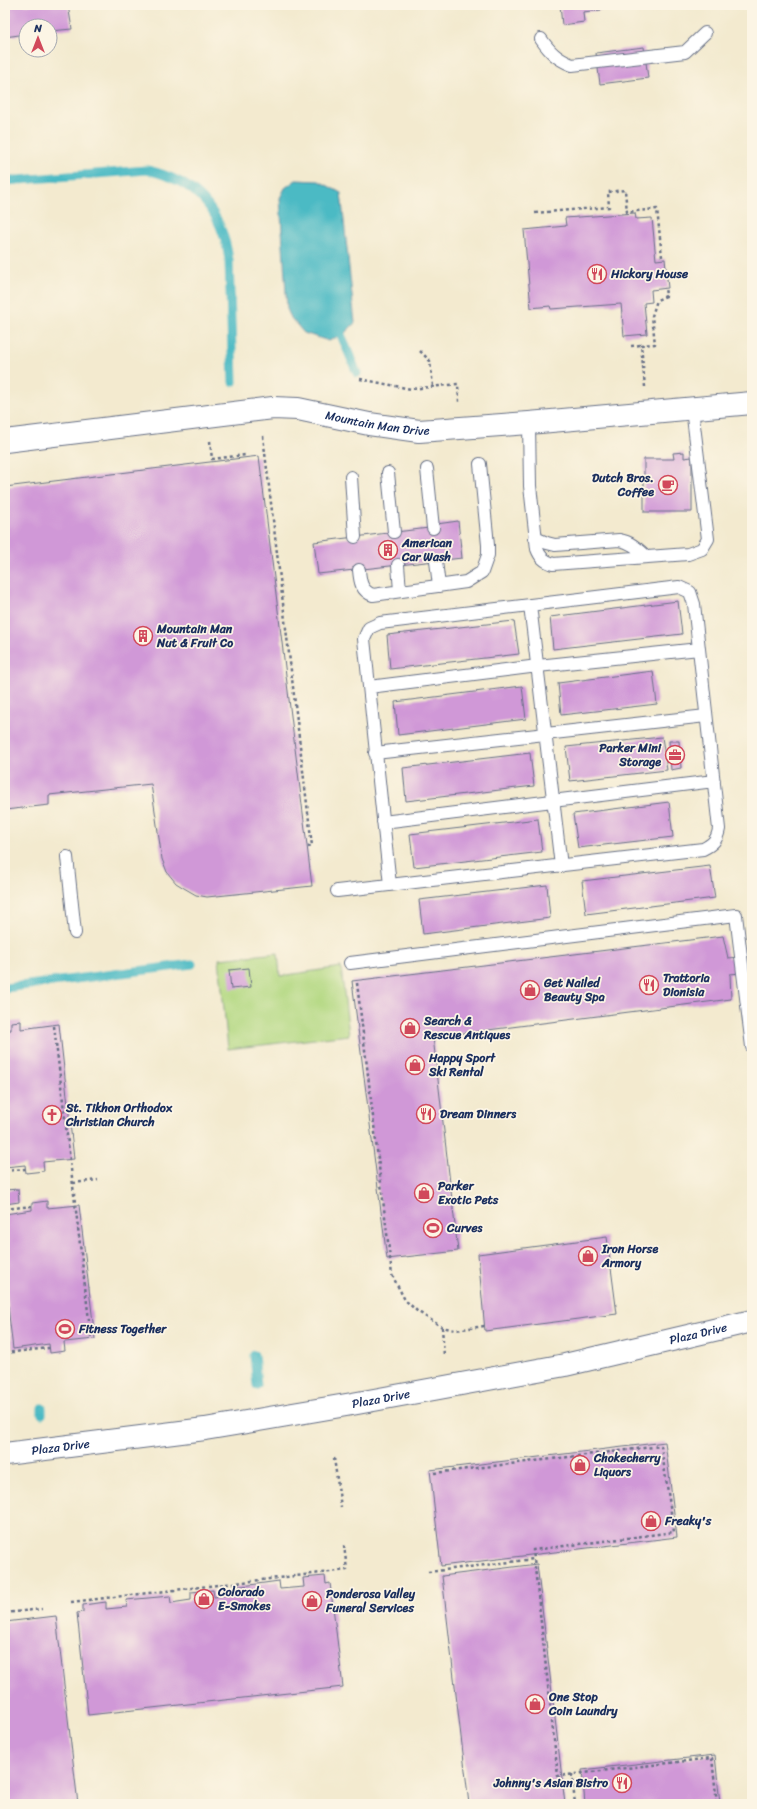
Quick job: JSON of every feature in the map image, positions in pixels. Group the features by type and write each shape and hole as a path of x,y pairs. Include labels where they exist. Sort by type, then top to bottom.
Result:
{"street":[{"name":"Mountain Man Drive","path":"5,441 279,408 298,409 369,424 419,431 529,423 752,403"},
{"name":"Plaza Drive","path":"5,1454 205,1429 352,1404 565,1365 752,1321"}],"lane":[{"path":"541,39 552,55 560,61 572,65 594,64 685,52 705,33"},
{"path":"529,423 530,486 535,538 540,556 545,561 553,564 696,552 707,544 708,539 692,409"},
{"path":"359,570 360,582 363,589 367,593 373,595 466,582 482,572 486,564 488,545 480,464"},
{"path":"427,469 433,528"},
{"path":"388,473 394,532"},
{"path":"350,477 355,537"},
{"path":"535,538 555,545 619,540 628,542 646,556"},
{"path":"436,561 439,586"},
{"path":"398,565 400,591"},
{"path":"338,891 703,849 711,845 718,837 719,829 693,598 690,592 679,587 380,623 368,628 364,639 368,688 390,885"},
{"path":"530,605 561,866"},
{"path":"368,688 538,666 699,649"},
{"path":"376,753 706,716"},
{"path":"383,822 714,781"},
{"path":"67,857 75,933"},
{"path":"350,963 736,915 752,1047"}],"path":[{"path":"535,213 609,207 608,192 625,190 627,212 657,209 662,258"},
{"path":"631,346 655,344 652,316 657,300 666,296 665,287"},
{"path":"641,345 647,413"},
{"path":"420,351 430,361 433,386"},
{"path":"360,379 411,389 458,384 462,428"},
{"path":"260,410 312,846 308,846"},
{"path":"207,416 212,459 245,455 246,457"},
{"path":"357,983 390,1269 405,1300 417,1311 442,1327 455,1330 485,1326"},
{"path":"54,1026 91,1338"},
{"path":"5,1028 11,1028"},
{"path":"5,1171 25,1168"},
{"path":"73,1183 98,1180"},
{"path":"5,1209 32,1206"},
{"path":"442,1327 444,1356"},
{"path":"5,1353 49,1348"},
{"path":"434,1473 661,1446 674,1532 533,1550 558,1776 712,1758 717,1804"},
{"path":"334,1458 341,1507"},
{"path":"71,1602 347,1570 344,1545"},
{"path":"428,1572 534,1559"},
{"path":"5,1613 42,1609"},
{"path":"572,1774 575,1804"}],"green space":[{"path":"278,953 280,976 341,967 349,1035 228,1049 219,959"}],"water":[{"path":"296,180 319,181 341,193 355,323 345,333 329,341 304,333 291,318 287,309 280,198 285,188"}],"building":[{"path":"5,5 68,5 72,29 58,30 58,18 18,18 18,35 5,37"},
{"path":"560,5 600,5 601,10 583,12 584,22 562,25"},
{"path":"644,47 648,78 600,84 596,53"},
{"name":"Hickory House","path":"635,213 636,219 652,218 656,260 665,259 668,288 651,290 652,302 644,303 647,334 624,336 621,304 551,309 550,306 531,308 524,230 566,226 565,218"},
{"name":"Dutch Bros. Coffee","path":"684,452 684,458 692,457 692,512 644,512 644,459 674,459 673,453"},
{"name":"Mountain Man Nut & Fruit Co","path":"259,456 312,886 207,897 196,895 176,883 167,872 162,859 151,784 49,795 49,805 5,810 5,487"},
{"name":"American Car Wash","path":"458,521 462,558 318,574 314,542 437,527 437,524"},
{"path":"678,601 682,634 553,649 550,617"},
{"path":"514,621 519,654 390,669 387,635"},
{"path":"653,671 657,704 561,715 558,683"},
{"path":"522,686 526,719 398,735 395,702"},
{"path":"662,737 667,770 570,781 566,747"},
{"name":"Parker Mini Storage","path":"669,741 679,741 681,768 671,770"},
{"path":"530,753 534,786 406,801 403,768"},
{"path":"669,802 673,837 578,848 573,814"},
{"path":"538,819 542,852 414,867 410,834"},
{"path":"710,866 715,898 586,914 582,881"},
{"path":"547,885 550,918 423,934 419,900"},
{"path":"723,936 728,958 739,957 741,973 730,974 731,999 433,1037 458,1251 387,1259 352,981"},
{"path":"249,968 251,987 231,989 229,970"},
{"path":"21,1021 21,1029 59,1024 74,1159 43,1162 44,1171 26,1173 25,1165 5,1167 5,1031 11,1030 11,1022"},
{"path":"18,1189 19,1202 5,1204 5,1190"},
{"path":"47,1201 47,1208 79,1205 95,1339 64,1342 65,1351 50,1353 49,1344 13,1349 5,1281 5,1214 32,1210 32,1203"},
{"path":"607,1237 617,1314 485,1331 478,1254"},
{"path":"665,1442 677,1537 441,1566 430,1470"},
{"path":"537,1564 565,1804 469,1804 442,1576"},
{"path":"325,1576 326,1584 330,1583 343,1687 88,1715 77,1613 83,1612 83,1605 106,1602 106,1609 127,1607 126,1600 170,1596 171,1603 191,1600 191,1592 213,1590 214,1597 235,1594 235,1587 279,1581 280,1589 304,1587 303,1578"},
{"path":"56,1616 78,1804 5,1804 5,1622"},
{"path":"715,1755 720,1804 585,1804 582,1770"}],"waterway":[{"path":"5,181 147,170 164,175 193,190 204,200 213,212 220,226 229,260 233,382"},
{"path":"337,325 357,373"},
{"path":"5,988 192,964"},
{"path":"254,1355 257,1385"},
{"path":"42,1408 42,1414"}],"place":[{"name":"Hickory House","path":"597,274"},
{"name":"Dutch Bros. Coffee","path":"668,485"},
{"name":"American Car Wash","path":"388,550"},
{"name":"Mountain Man Nut & Fruit Co","path":"143,636"},
{"name":"Parker Mini Storage","path":"675,755"},
{"name":"Trattoria Dionisia","path":"649,985"},
{"name":"Get Nailed Beauty Spa","path":"530,990"},
{"name":"Search & Rescue Antiques","path":"410,1028"},
{"name":"Happy Sport Ski Rental","path":"415,1065"},
{"name":"Dream Dinners","path":"426,1114"},
{"name":"St. Tikhon Orthodox Christian Church","path":"52,1115"},
{"name":"Parker Exotic Pets","path":"424,1193"},
{"name":"Curves","path":"433,1228"},
{"name":"Iron Horse Armory","path":"588,1256"},
{"name":"Fitness Together","path":"65,1329"},
{"name":"Chokecherry Liquors","path":"580,1465"},
{"name":"Freaky's","path":"651,1521"},
{"name":"Colorado E-Smokes","path":"204,1599"},
{"name":"Ponderosa Valley Funeral Services","path":"312,1601"},
{"name":"One Stop Coin Laundry","path":"535,1704"},
{"name":"Johnny's Asian Bistro","path":"622,1783"}]}
